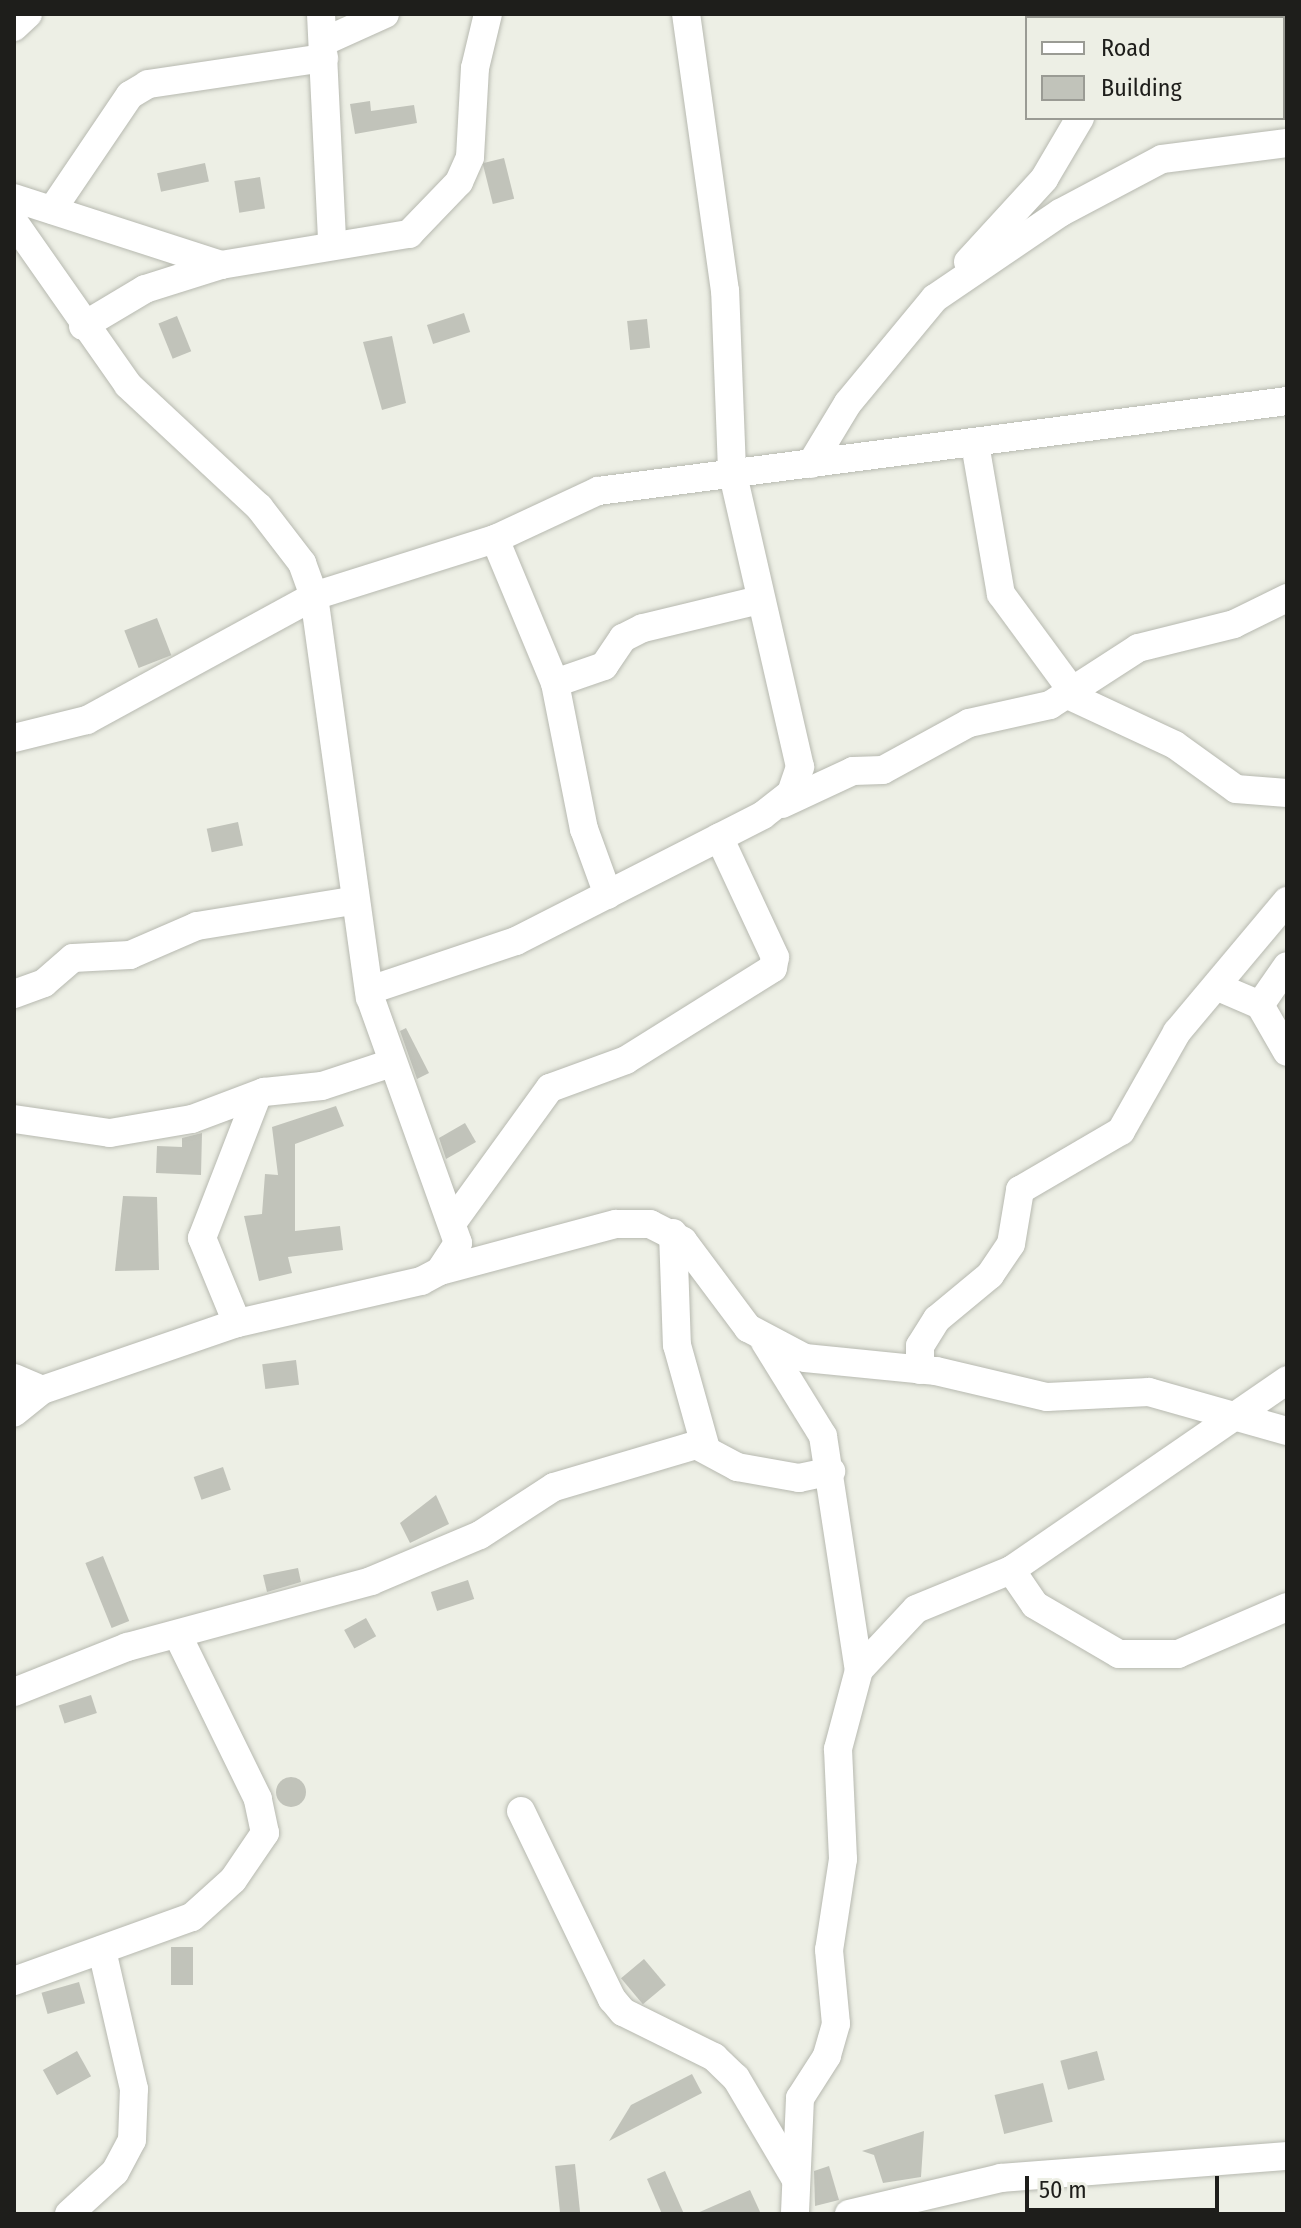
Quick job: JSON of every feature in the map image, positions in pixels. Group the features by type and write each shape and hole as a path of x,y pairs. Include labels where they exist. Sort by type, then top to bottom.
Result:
{"street":[{"path":"14,27 28,14"},
{"path":"52,210 130,95 148,84 323,38 385,14"},
{"path":"83,326 145,289 221,265 332,242 409,234 459,182 477,137 475,68 488,14"},
{"path":"686,14 725,291 732,470 760,600 800,746 800,767 782,804"},
{"path":"323,38 332,242"},
{"path":"811,464 848,403 935,298 1044,179 1079,120"},
{"path":"935,298 1123,174 1162,159 1287,143"},
{"path":"14,198 221,265"},
{"path":"14,222 83,326 128,385 275,525 314,596 351,901 370,997 389,1064 455,1219 458,1243 440,1271"},
{"path":"14,738 87,720 314,596 495,539 598,491 732,470 811,464 975,444 1287,401"},
{"path":"975,444 1001,594 1070,694 1175,745 1236,789 1287,793"},
{"path":"495,539 555,683 584,829 608,895"},
{"path":"370,997 370,990 516,941 782,804 853,771 883,770 969,723 1024,715 1070,694 1138,648 1234,624 1287,598"},
{"path":"555,683 604,666 623,638 643,628 760,600"},
{"path":"455,1219 550,1088 626,1060 773,968 775,957 719,837"},
{"path":"14,994 44,983 73,958 130,955 197,926 351,901"},
{"path":"920,1370 920,1346 937,1319 990,1275 1011,1244 1020,1190 1121,1131 1177,1032 1218,987 1287,901"},
{"path":"1260,1005 1287,966"},
{"path":"1218,987 1260,1005 1287,1052"},
{"path":"14,1119 110,1133 192,1119 257,1096 322,1086 389,1064"},
{"path":"237,1323 202,1238 257,1096"},
{"path":"14,1413 42,1390 237,1323 406,1285 440,1271 616,1224 673,1233 764,1340 818,1421 831,1471 859,1670 838,1749 843,1859 829,1950 836,2024 827,2056 801,2091 795,2214"},
{"path":"673,1233 677,1345 706,1449"},
{"path":"764,1340 805,1358 920,1370 1047,1397 1149,1392 1238,1414 1287,1431"},
{"path":"14,1378 42,1390"},
{"path":"859,1670 916,1609 1011,1570 1287,1380"},
{"path":"14,1692 127,1647 178,1636 423,1561 480,1535 554,1487 696,1445 737,1467 799,1478 831,1471"},
{"path":"1011,1570 1035,1605 1119,1654 1178,1654 1287,1607"},
{"path":"14,1981 102,1950 205,1908 265,1833 258,1799 178,1636"},
{"path":"521,1811 612,1999 623,2012 714,2057 736,2078 795,2178"},
{"path":"69,2214 128,2154 135,2120 124,2033 102,1950"},
{"path":"849,2214 1001,2178 1287,2156"}],"building":[{"path":"370,101 371,111 414,105 417,123 355,134 350,104"},
{"path":"504,158 514,199 493,204 483,163"},
{"path":"205,163 209,182 161,192 157,173"},
{"path":"260,177 265,209 239,213 234,181"},
{"path":"464,313 470,332 433,344 427,325"},
{"path":"177,316 191,351 173,359 158,323"},
{"path":"647,319 650,348 630,350 627,321"},
{"path":"392,336 406,403 382,410 363,342"},
{"path":"157,618 171,655 139,668 124,631"},
{"path":"238,822 243,845 212,852 207,829"},
{"path":"406,1028 429,1073 417,1079 400,1031"},
{"path":"336,1106 344,1126 295,1144 295,1231 340,1226 343,1250 288,1257 292,1273 259,1281 244,1216 262,1214 265,1174 278,1175 272,1127"},
{"path":"465,1123 476,1142 446,1159 439,1138"},
{"path":"202,1133 201,1175 156,1173 157,1146 182,1147 182,1138"},
{"path":"123,1196 157,1197 159,1270 115,1271"},
{"path":"296,1360 299,1385 265,1389 262,1364"},
{"path":"223,1467 231,1490 202,1500 194,1477"},
{"path":"436,1495 449,1524 410,1543 400,1523"},
{"path":"103,1556 129,1621 112,1628 85,1563"},
{"path":"298,1568 301,1582 267,1592 263,1575"},
{"path":"468,1580 474,1599 437,1611 431,1592"},
{"path":"366,1618 376,1636 354,1648 344,1630"},
{"path":"91,1695 97,1713 65,1724 59,1706"},
{"path":"291,1777 302,1781 306,1792 302,1803 291,1807 280,1803 276,1792 280,1781"},
{"path":"171,1947 193,1947 193,1985 171,1985"},
{"path":"644,1959 666,1985 643,2004 621,1978"},
{"path":"79,1982 85,2003 48,2014 42,1993"},
{"path":"77,2051 91,2076 57,2095 43,2070"},
{"path":"1097,2051 1105,2080 1068,2090 1060,2061"},
{"path":"692,2074 702,2093 609,2141 631,2105"},
{"path":"1043,2083 1053,2122 1004,2134 994,2095"},
{"path":"924,2131 921,2177 883,2183 874,2155 862,2151"},
{"path":"575,2164 580,2214 560,2214 555,2166"},
{"path":"829,2166 839,2200 815,2206 814,2171"},
{"path":"665,2171 684,2214 662,2214 647,2179"},
{"path":"750,2190 761,2214 695,2214"}]}
